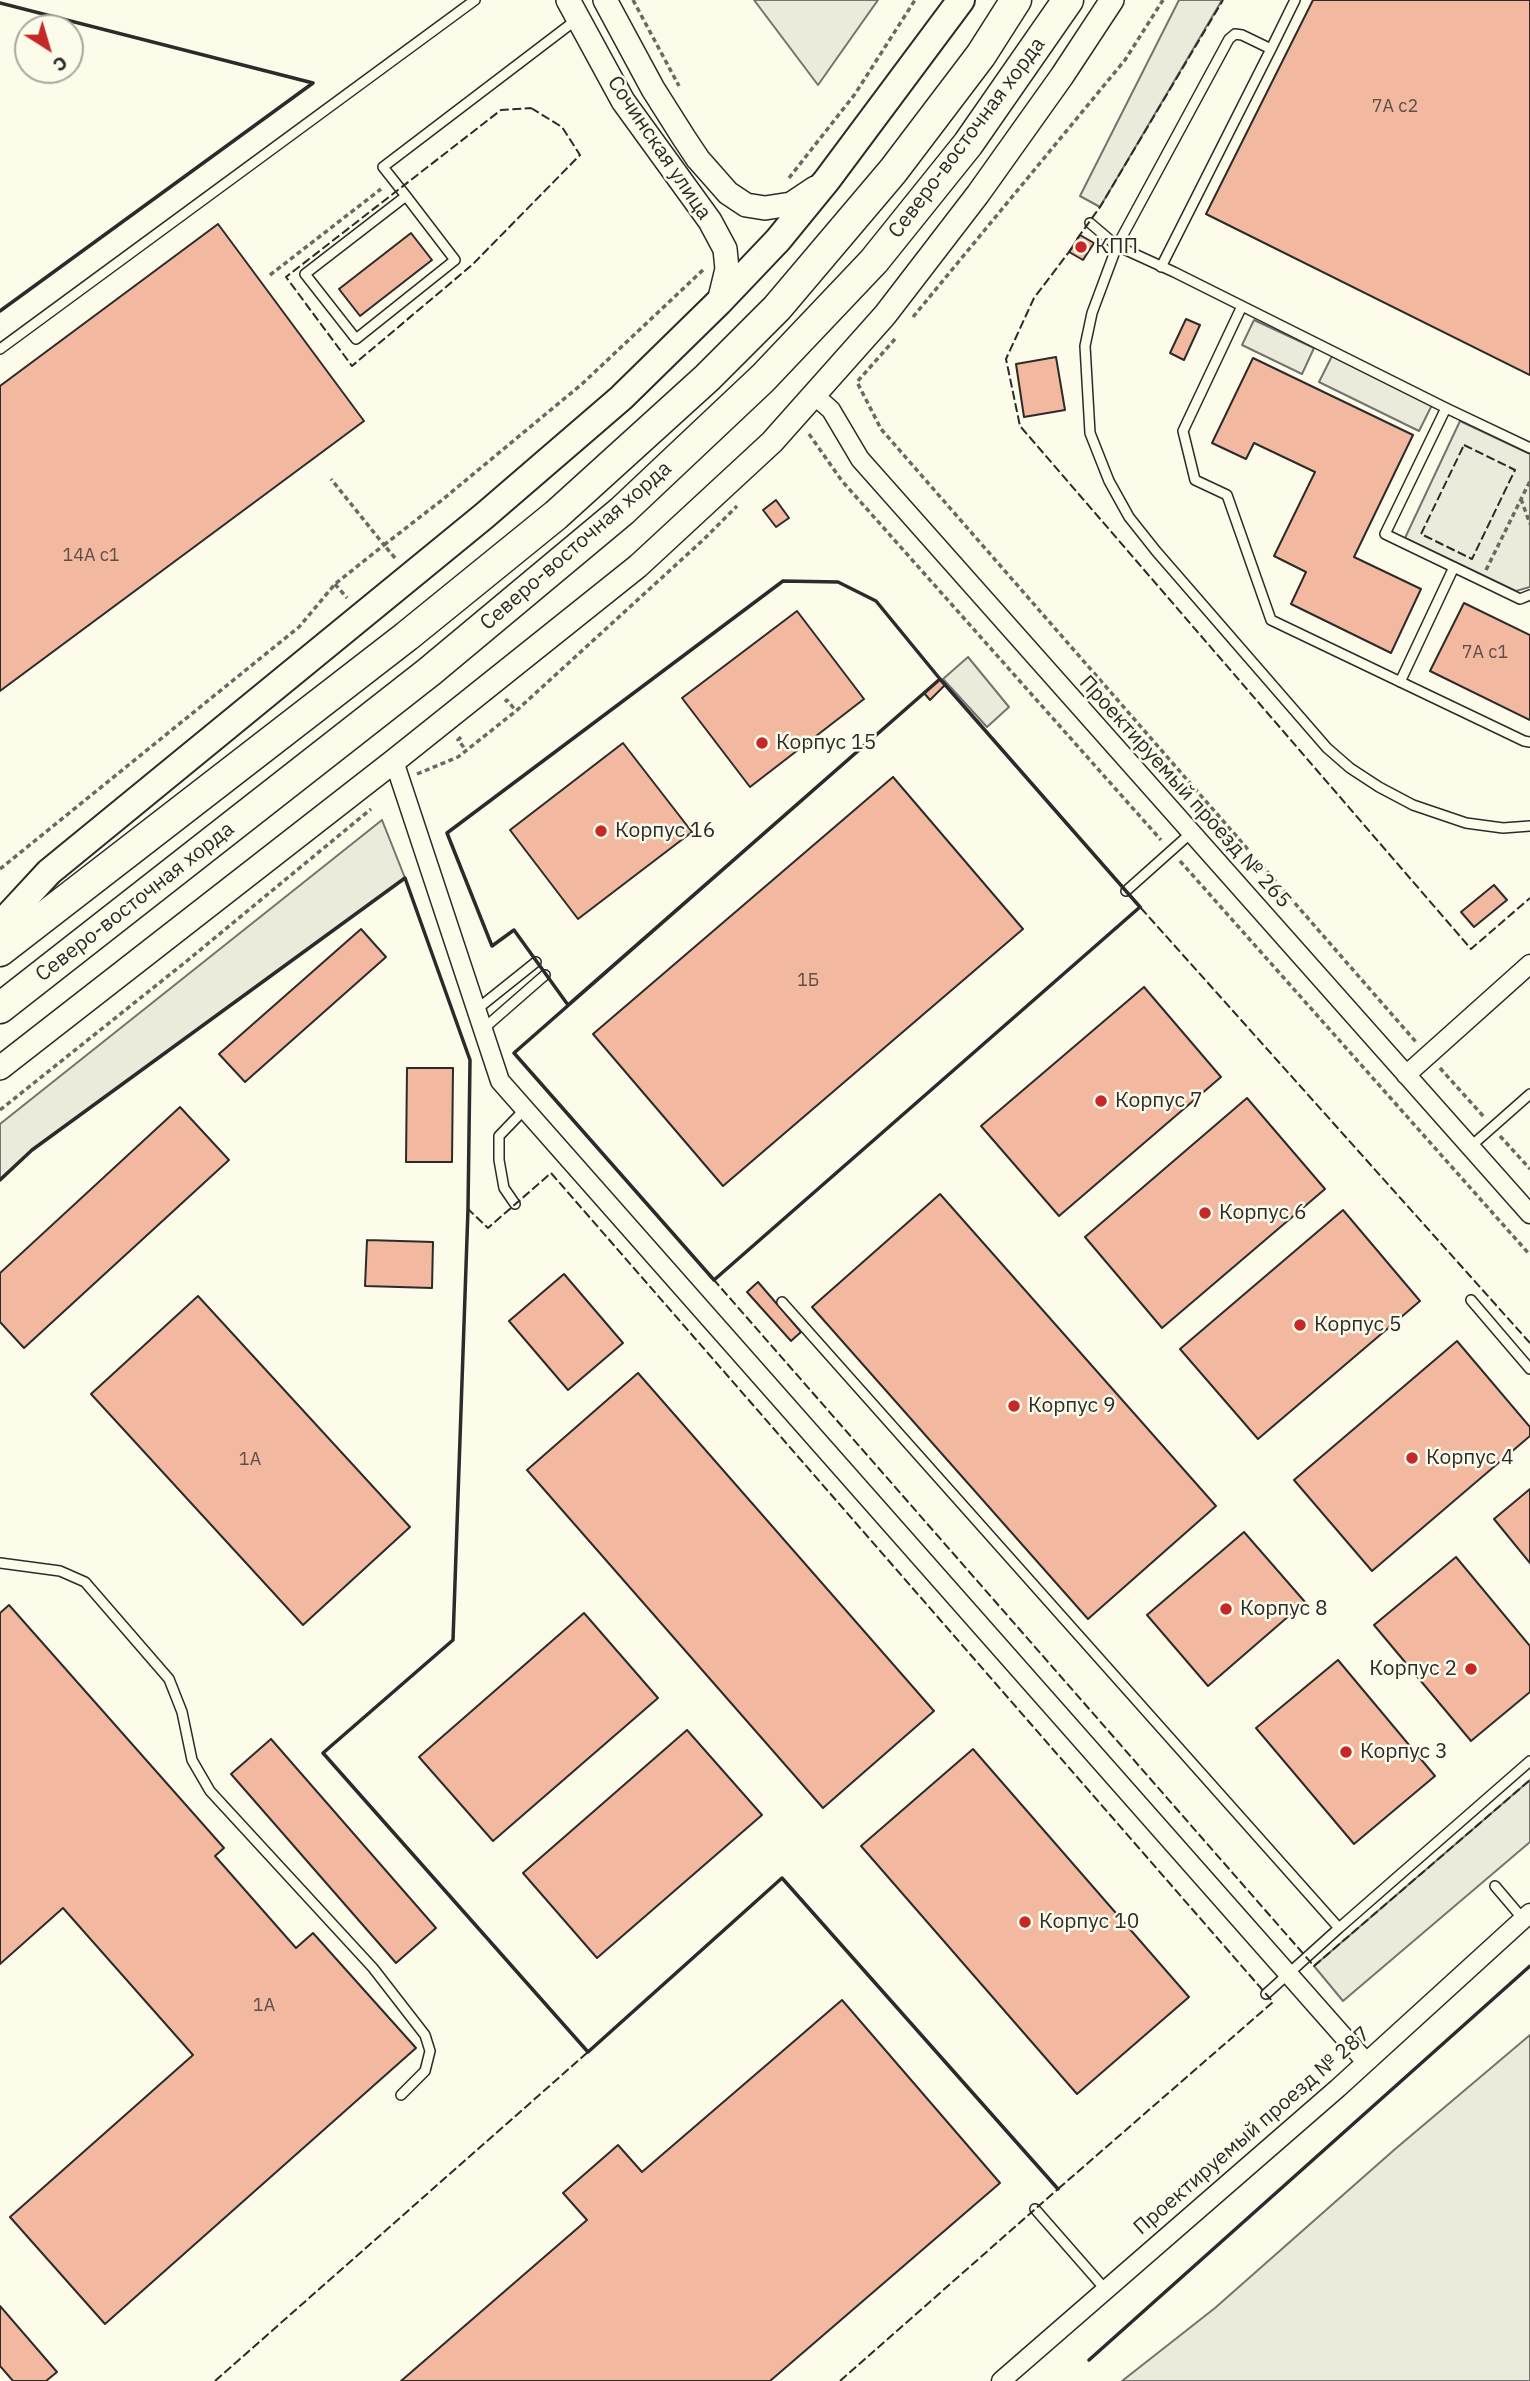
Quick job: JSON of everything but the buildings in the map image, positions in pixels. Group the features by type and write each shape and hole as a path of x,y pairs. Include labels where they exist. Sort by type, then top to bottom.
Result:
{"highway":[{"name":"Северо-восточная хорда","path":"0,951 407,636 556,515 707,378 777,308 893,172 981,55 1016,0"},
{"name":"Северо-восточная хорда","path":"0,1007 440,664 622,511 743,397 874,261 968,144 1068,0"}],"main road":[{"path":"0,925 49,872 484,516 621,398 778,240 827,180 961,0"}],"street":[{"name":"Сочинская улица","path":"605,0 653,89 698,159 727,193 746,205 765,208 791,204 827,180"},
{"path":"0,1068 394,761 638,566 772,442 885,315 978,194 1112,0"},
{"name":"Сочинская улица","path":"573,10 623,101 710,221 725,249 727,268 719,302"},
{"name":"Проектируемый проезд № 265","path":"813,394 831,410 860,459 1530,1214"},
{"path":"394,761 500,1081 1366,2062"},
{"path":"1406,1075 1530,964"},
{"name":"Проектируемый проезд № 287","path":"1001,2381 1366,2062 1527,1916"}],"lane":[{"path":"0,349 475,0"},
{"path":"1161,267 1295,0"},
{"path":"405,195 305,274 356,339 455,260 405,195 383,167 573,10"},
{"path":"1271,49 1242,35 1235,34 1229,39 1117,246 1092,313 1085,346 1090,433 1109,481 1129,517 1327,748 1350,768 1413,805 1466,823 1503,828 1530,826"},
{"path":"1090,223 1117,246 1530,448"},
{"path":"1242,306 1183,431 1195,480 1227,495 1271,620 1530,742"},
{"path":"1446,408 1385,534 1520,599 1530,595"},
{"path":"1400,682 1454,567"},
{"path":"1126,891 1191,833"},
{"path":"476,1010 536,961"},
{"path":"482,1030 545,975"},
{"path":"1470,1147 1530,1094"},
{"path":"515,1204 504,1188 499,1160 499,1136 524,1109"},
{"path":"1471,1300 1530,1369"},
{"path":"782,1302 1339,1928"},
{"path":"0,1563 60,1571 85,1582 169,1679 182,1712 192,1760 210,1791 373,1968 425,2035 430,2051 425,2071 401,2095"},
{"path":"1266,1994 1530,1761"},
{"path":"1494,1886 1527,1916"},
{"path":"1035,2209 1105,2289"}],"path":[{"path":"634,0 682,93"},
{"path":"786,183 855,94 915,0"},
{"path":"907,324 1125,60 1163,0"},
{"path":"0,869 299,627 335,584 582,384 708,265"},
{"path":"898,335 857,382 881,429 1413,1040"},
{"path":"331,479 396,559"},
{"path":"1481,580 1530,481"},
{"path":"1521,499 1530,524"},
{"path":"335,584 346,599 357,591"},
{"path":"414,775 466,751 516,711 588,643"},
{"path":"507,701 516,711"},
{"path":"466,751 458,740 469,731"},
{"path":"0,1110 375,806"}],"shaded area":[{"path":"754,0 878,0 818,85"},
{"path":"1179,0 1222,0 1100,207 1080,196"},
{"path":"1254,320 1314,348 1302,374 1242,345"},
{"path":"1332,356 1432,405 1419,431 1319,382"},
{"path":"1460,421 1530,454 1530,587 1516,591 1405,538"},
{"path":"968,657 1009,707 987,727 943,679"},
{"path":"382,820 405,878 32,1150 0,1180 0,1124"},
{"path":"1530,1780 1530,1842 1343,2001 1314,1966"},
{"path":"1530,2035 1530,2381 1122,2381 1215,2308 1394,2150"}],"fence":[{"path":"1077,239 1100,207 1223,0"},
{"path":"531,108 562,127 580,155 472,265 352,366 286,277 501,110 531,108"},
{"path":"1072,248 1034,298 1006,359 1020,426 1471,949 1530,898"},
{"path":"1464,445 1515,470 1472,559 1421,534 1464,445"},
{"path":"1530,1343 1140,907 714,1280 1314,1966 1530,1780"},
{"path":"551,1173 1273,2002 1058,2189 782,1878 588,2052 323,1753 453,1640 468,1209 488,1228 551,1173"},
{"path":"215,2381 588,2052"},
{"path":"840,2381 1058,2189"}],"wall":[{"path":"0,3 313,83 0,311"},
{"path":"783,581 838,582 876,601 940,679 568,1005 514,930 492,946 447,833 783,581"},
{"path":"940,679 1140,907 714,1280 514,1053 940,679"},
{"path":"0,1180 32,1150 405,878 470,1060 468,1209 453,1640 323,1753 588,2052 782,1878 1058,2189"},
{"path":"1089,2360 1530,1966"}],"place":[{"name":"КПП","path":"1081,247"},
{"name":"Корпус 15","path":"762,743"},
{"name":"Корпус 16","path":"601,831"},
{"name":"Корпус 7","path":"1101,1101"},
{"name":"Корпус 6","path":"1205,1213"},
{"name":"Корпус 5","path":"1300,1325"},
{"name":"Корпус 9","path":"1014,1406"},
{"name":"Корпус 4","path":"1412,1458"},
{"name":"Корпус 8","path":"1226,1609"},
{"name":"Корпус 2","path":"1471,1669"},
{"name":"Корпус 3","path":"1346,1752"},
{"name":"Корпус 10","path":"1025,1922"}]}
